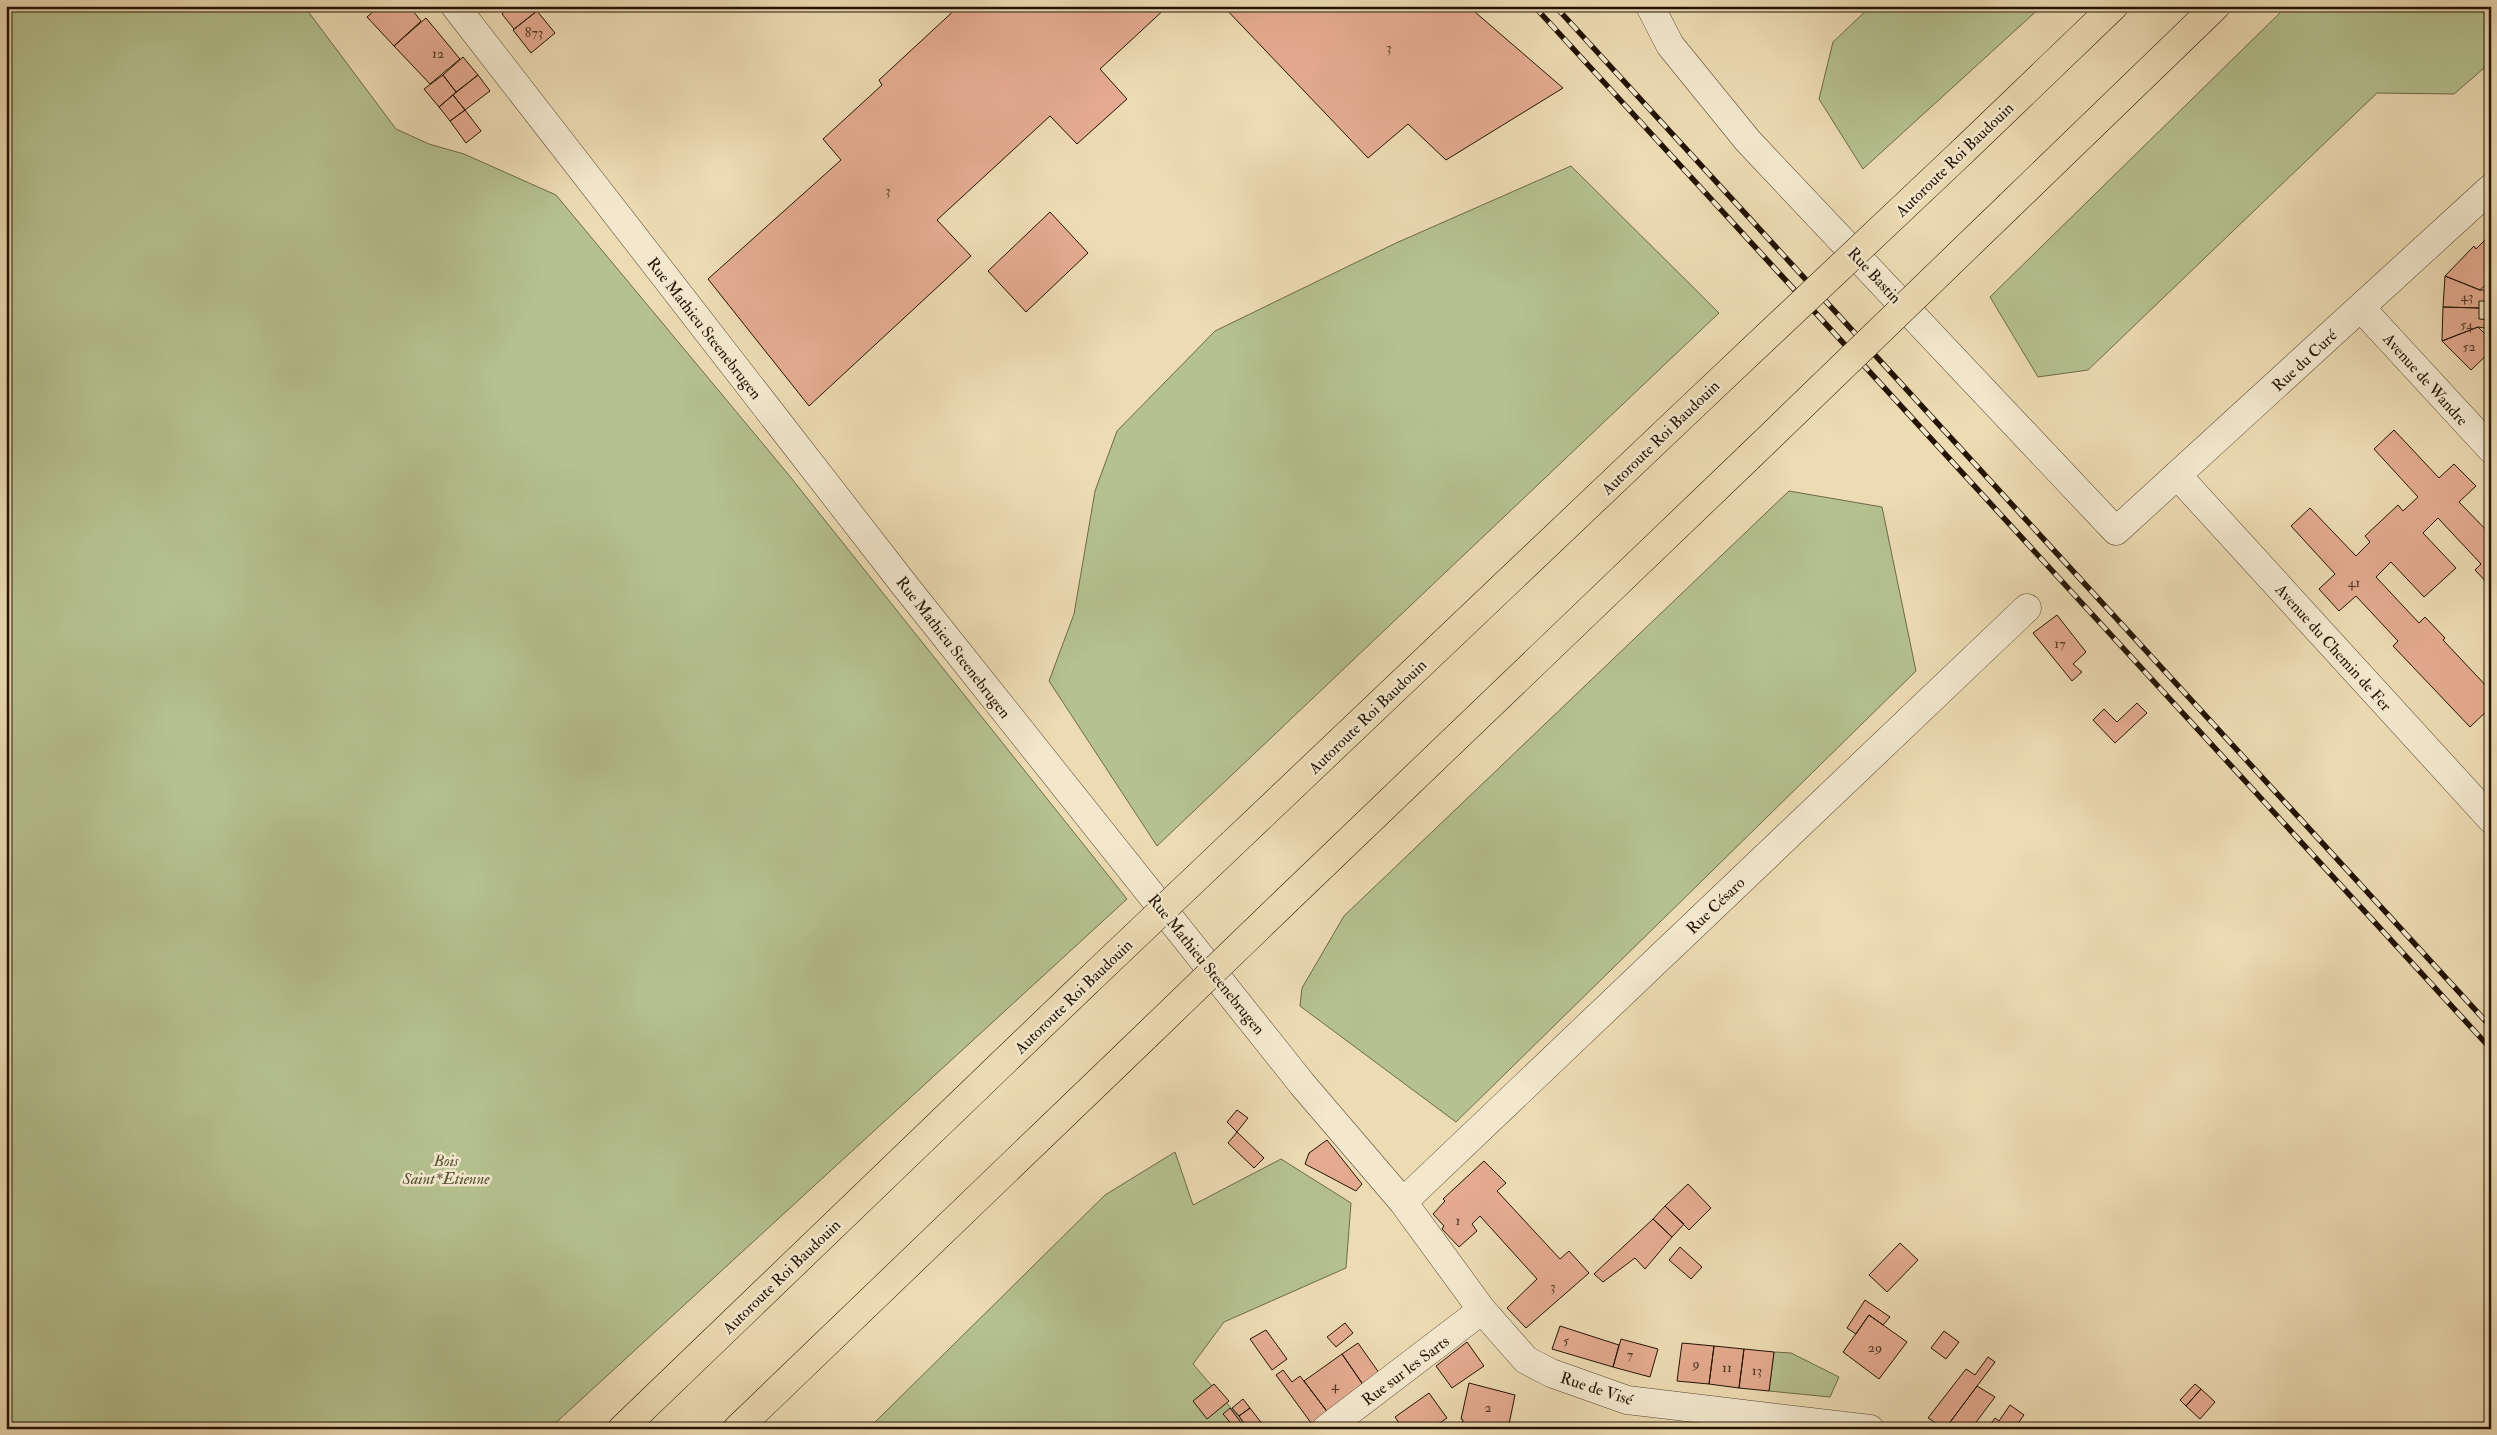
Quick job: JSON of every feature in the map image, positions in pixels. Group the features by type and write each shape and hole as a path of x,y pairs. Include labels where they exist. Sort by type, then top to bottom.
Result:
{"highway":[{"name":"Autoroute Roi Baudouin","path":"622,1429 1090,979 2114,6"},
{"path":"737,1429 2216,6"}],"street":[{"name":"Rue Mathieu Steenebrugen","path":"455,6 913,595 1302,1084 1403,1202"},
{"name":"Rue Bastin","path":"1650,6 1670,45 1748,141 2116,531"},
{"name":"Rue du Curé","path":"2116,531 2491,188"},
{"name":"Avenue de Wandre","path":"2361,308 2491,450"},
{"name":"Avenue du Chemin de Fer","path":"2177,475 2491,820"},
{"name":"Rue Césaro","path":"1403,1202 2027,608"},
{"name":"Rue de Visé","path":"1403,1202 1482,1310 1526,1360 1551,1373 1627,1400 1870,1429"},
{"name":"Rue sur les Sarts","path":"1326,1429 1482,1310"}],"green space":[{"name":"Bois Saint*Etienne","path":"6,6 304,6 396,129 429,144 464,154 556,195 788,474 1127,899 549,1429 6,1429"},
{"path":"1871,6 2042,6 1863,169 1819,99 1833,42"},
{"path":"2287,6 2491,6 2491,62 2454,94 2377,93 2088,370 2038,377 1990,297"},
{"path":"1571,166 1719,313 1157,846 1049,681 1074,614 1095,491 1117,431 1215,331 1396,243"},
{"path":"1789,491 1882,507 1916,671 1456,1122 1300,1006 1302,988 1344,916"},
{"path":"1175,1152 1193,1205 1281,1159 1351,1203 1346,1268 1224,1322 1193,1364 1249,1429 868,1429 1105,1195"},
{"path":"1774,1352 1791,1353 1839,1377 1830,1397 1769,1391"}],"building":[{"path":"372,6 409,6 421,21 394,46 367,17 375,10"},
{"path":"511,6 533,6 537,11 514,29 502,14"},
{"path":"959,6 1168,6 1100,69 1127,99 1077,144 1050,116 937,220 971,256 809,406 708,279 841,160 823,139 882,85 879,80"},
{"path":"1223,6 1468,6 1563,88 1446,160 1408,124 1368,158"},
{"path":"537,11 555,33 531,53 513,30"},
{"path":"426,18 460,59 430,84 394,46"},
{"path":"463,57 478,75 456,92 443,75"},
{"path":"443,75 456,92 439,107 424,89"},
{"path":"478,75 490,91 465,110 453,95"},
{"path":"453,95 465,110 450,121 439,107"},
{"path":"465,110 481,131 466,143 450,121"},
{"path":"1050,212 1088,253 1026,312 988,271"},
{"path":"2486,239 2491,244 2491,280 2480,290 2445,276 2474,246 2476,249"},
{"path":"2445,276 2480,290 2491,290 2491,301 2479,301 2479,308 2443,307"},
{"path":"2443,307 2479,308 2479,319 2491,320 2491,329 2478,327 2442,341"},
{"path":"2478,327 2491,340 2491,351 2471,370 2442,341"},
{"path":"2394,430 2439,478 2454,464 2476,486 2459,502 2491,535 2491,587 2475,570 2481,564 2438,518 2423,533 2456,568 2424,597 2391,562 2376,577 2419,623 2425,617 2445,638 2443,640 2491,691 2491,707 2470,727 2393,646 2398,641 2356,596 2339,611 2319,589 2335,574 2291,526 2310,508 2356,556 2370,542 2365,536 2398,505 2403,511 2418,497 2374,449"},
{"path":"2057,615 2086,652 2073,664 2082,672 2072,681 2033,633"},
{"path":"2137,703 2147,713 2115,743 2093,720 2104,709 2117,722"},
{"path":"1237,1110 1248,1118 1237,1132 1227,1122"},
{"path":"1237,1132 1264,1158 1254,1168 1228,1143"},
{"path":"1327,1140 1362,1184 1356,1191 1305,1164 1309,1153"},
{"path":"1484,1161 1506,1183 1497,1191 1560,1259 1569,1251 1589,1273 1526,1328 1507,1308 1537,1279 1480,1216 1472,1224 1477,1231 1459,1247 1442,1229 1444,1226 1433,1214 1445,1201 1443,1199"},
{"path":"1688,1184 1711,1208 1689,1230 1665,1206"},
{"path":"1665,1206 1684,1224 1672,1237 1653,1219"},
{"path":"1653,1219 1672,1237 1645,1269 1635,1258 1603,1282 1594,1274"},
{"path":"1900,1243 1918,1260 1887,1292 1869,1275"},
{"path":"1680,1247 1702,1267 1691,1279 1669,1260"},
{"path":"1865,1300 1890,1317 1883,1325 1869,1315 1856,1334 1847,1328"},
{"path":"1869,1315 1907,1342 1879,1379 1843,1352"},
{"path":"1345,1323 1353,1333 1336,1347 1327,1337"},
{"path":"1560,1326 1619,1345 1613,1367 1552,1349"},
{"path":"1266,1330 1287,1359 1272,1370 1250,1339"},
{"path":"1944,1331 1959,1342 1946,1359 1931,1348"},
{"path":"1621,1339 1658,1349 1650,1377 1613,1367"},
{"path":"1467,1342 1484,1366 1452,1388 1436,1366"},
{"path":"1358,1343 1382,1377 1366,1389 1342,1354"},
{"path":"1682,1343 1714,1346 1709,1384 1677,1381"},
{"path":"1714,1346 1744,1349 1739,1388 1709,1384"},
{"path":"1744,1349 1774,1352 1769,1391 1739,1388"},
{"path":"1342,1354 1366,1389 1329,1414 1304,1381"},
{"path":"1988,1357 1995,1362 1945,1429 1928,1418 1966,1369 1975,1375"},
{"path":"1283,1370 1292,1382 1300,1376 1329,1414 1314,1427 1276,1375"},
{"path":"1469,1383 1515,1395 1508,1429 1461,1428 1463,1420 1461,1419"},
{"path":"1214,1384 1229,1401 1207,1419 1193,1401"},
{"path":"2195,1384 2201,1389 2186,1406 2180,1400"},
{"path":"1977,1386 1995,1397 1971,1429 1945,1429"},
{"path":"2201,1389 2215,1402 2200,1419 2186,1406"},
{"path":"1429,1393 1447,1418 1431,1429 1403,1429 1395,1417"},
{"path":"1243,1399 1250,1408 1239,1416 1232,1408"},
{"path":"2010,1405 2024,1415 2014,1429 1987,1429 1995,1418 1999,1421"},
{"path":"1230,1408 1242,1424 1236,1429 1223,1414"},
{"path":"1250,1408 1263,1425 1259,1429 1248,1429 1239,1416"}],"railway":[{"path":"1534,6 2491,1049"},
{"path":"1555,6 2491,1027"}]}
